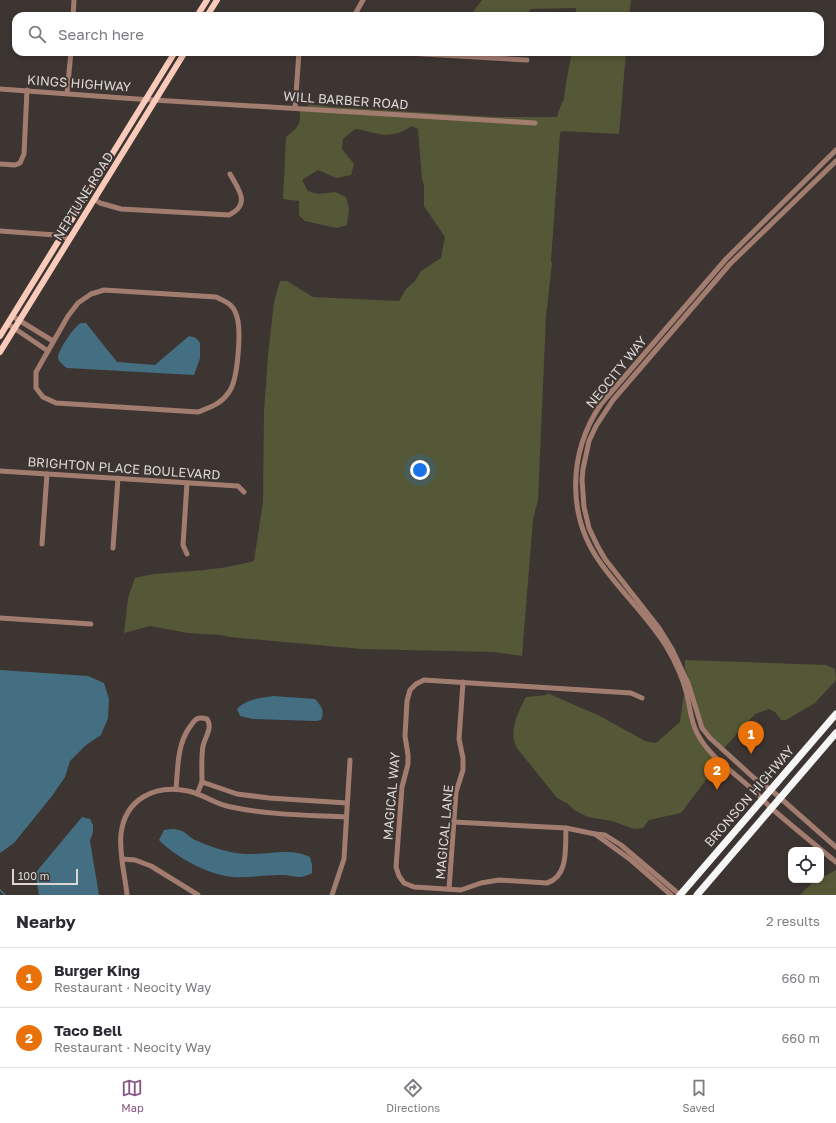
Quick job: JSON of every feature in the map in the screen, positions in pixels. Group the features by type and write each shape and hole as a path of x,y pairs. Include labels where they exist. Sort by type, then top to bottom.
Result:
{"highway":[{"name":"BRONSON HIGHWAY","path":"680,895 836,714"},
{"name":"BRONSON HIGHWAY","path":"697,895 836,733"}],"main road":[{"path":"200,12 207,0"},
{"path":"210,12 217,0"},
{"name":"NEPTUNE ROAD","path":"0,336 173,56"},
{"name":"NEPTUNE ROAD","path":"0,352 182,56"}],"street":[{"path":"73,12 74,0"},
{"path":"356,12 363,0"},
{"path":"67,93 71,56"},
{"path":"296,108 299,56"},
{"path":"458,56 527,60"},
{"name":"KINGS HIGHWAY","path":"0,88 155,100"},
{"path":"0,164 15,165 20,163 24,154 27,90"},
{"name":"WILL BARBER ROAD","path":"155,100 535,123"},
{"name":"NEOCITY WAY","path":"836,150 726,259 601,404 588,427 579,452 575,481 578,513 586,537 601,564 628,599 652,626 668,649 679,670 696,733 714,756 771,808 836,862"},
{"name":"NEOCITY WAY","path":"836,161 730,264 613,400 603,414 594,431 586,453 582,480 584,507 589,528 597,545 605,559 659,628 671,646 688,683 702,728 721,749 754,778 770,789 836,847"},
{"path":"94,199 100,203 121,209 228,214 237,211 242,201 241,193 230,174"},
{"path":"0,231 56,235 69,239"},
{"path":"104,290 216,297 228,302 236,313 239,329 236,368 230,391 216,405 198,412 56,403 43,397 36,388 36,372 48,351 68,316 78,303 91,294 104,290"},
{"path":"12,316 53,342"},
{"path":"8,324 48,351"},
{"path":"648,349 654,353"},
{"path":"588,427 594,431"},
{"name":"BRIGHTON PLACE BOULEVARD","path":"0,471 238,486 244,492"},
{"path":"42,544 47,474"},
{"path":"113,548 118,478"},
{"path":"187,483 183,545 187,554"},
{"path":"0,618 91,624"},
{"name":"MAGICAL WAY","path":"566,828 564,866 554,881 547,883 499,880 481,883 461,890 414,887 404,883 399,876 396,866 402,787 408,764 405,736 407,701 410,690 416,684 424,680 631,693 642,698"},
{"name":"MAGICAL LANE","path":"449,889 456,792 463,770 463,758 459,739 463,682"},
{"path":"176,789 179,751 184,736 195,719 201,717 207,719 209,729 203,746 202,782 196,794"},
{"path":"332,895 344,859 350,760"},
{"path":"202,782 236,794 269,798 347,803"},
{"path":"127,895 122,859 121,834 125,818 133,805 144,796 158,790 176,789 190,791 211,801 229,807 252,811 346,817"},
{"path":"454,822 566,828 605,835 621,845 680,895"},
{"path":"595,834 631,860 670,895"},
{"path":"122,859 135,860 151,866 198,895"}],"green space":[{"path":"482,0 631,0 630,12 576,12 576,8 531,9 529,12 473,12"},
{"path":"571,56 626,56 619,134 562,131 560,133 552,263 546,316 538,500 533,519 522,656 494,652 362,649 188,633 150,626 124,633 128,598 135,578 154,574 222,568 254,561 263,502 264,412 268,355 274,302 280,281 287,281 313,297 399,301 406,289 415,281 421,271 441,258 445,237 424,206 424,185 422,179 418,129 412,126 398,133 389,135 355,129 343,139 342,149 354,164 351,175 336,178 318,170 302,180 308,191 318,194 335,192 346,197 349,209 347,225 337,228 305,221 299,215 299,201 283,199 286,137 298,126 300,111 310,104 332,107 495,117 557,117 564,99"},
{"path":"685,660 826,665 835,669 836,680 815,703 786,720 781,720 775,712 769,709 755,714 724,748 704,727 685,668"},
{"path":"547,693 600,716 645,741 656,743 680,722 684,693 690,721 696,736 714,758 712,772 681,813 649,820 643,828 634,829 612,821 588,817 574,810 568,804 557,798 517,748 514,742 513,735 515,722 526,697 547,695"},
{"path":"836,870 836,895 800,895 814,883 824,883 824,876"}],"water":[{"path":"81,323 86,323 117,362 155,365 189,336 196,338 200,343 200,358 194,375 67,368 59,361 58,355 71,333"},
{"path":"0,670 88,676 104,683 109,699 108,718 101,735 86,745 70,761 65,777 52,796 14,843 0,853"},
{"path":"273,696 315,699 322,708 323,713 321,720 253,719 240,716 237,709 245,703"},
{"path":"82,817 90,819 93,825 93,832 90,841 99,895 39,895 36,877 37,871"},
{"path":"173,829 182,831 193,839 207,845 233,852 254,854 295,852 303,854 310,857 312,873 303,877 273,875 233,877 213,873 183,859 159,840 164,830"}],"waterway":[{"path":"0,890 5,895"}],"place":[{"name":"Burger King","path":"751,754"},
{"name":"Taco Bell","path":"717,790"}]}
